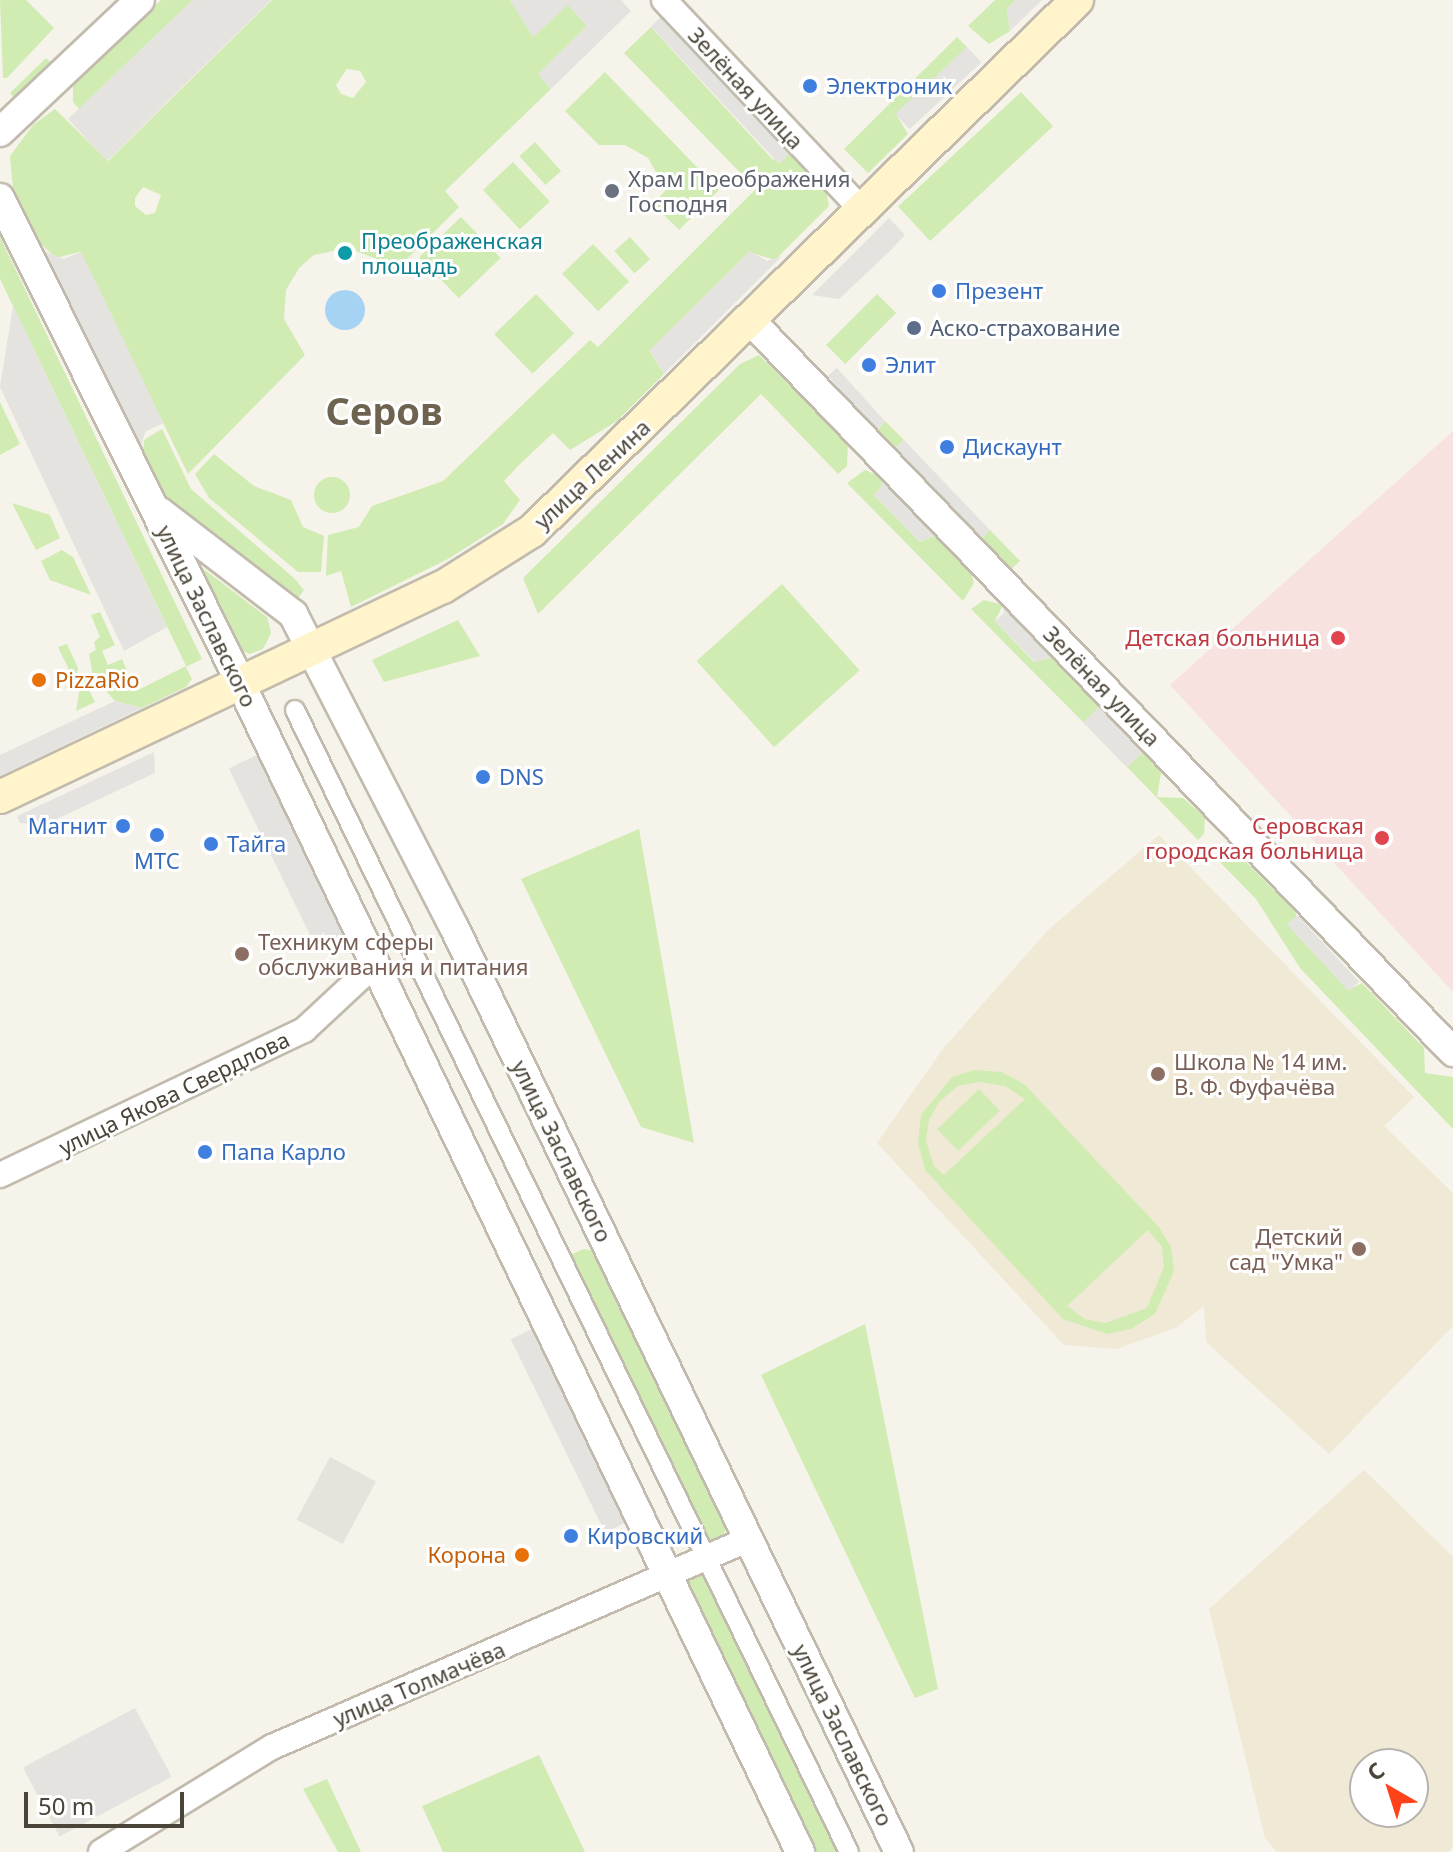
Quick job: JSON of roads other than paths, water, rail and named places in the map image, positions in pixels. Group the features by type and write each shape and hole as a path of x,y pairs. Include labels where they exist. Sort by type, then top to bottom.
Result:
{"main road":[{"name":"улица Ленина","path":"0,797 443,587 532,531 1077,0"}],"street":[{"path":"0,132 140,0"},
{"name":"Зелёная улица","path":"664,0 862,210"},
{"name":"улица Заславского","path":"0,198 240,683 800,1852"},
{"name":"Зелёная улица","path":"750,320 1453,1052"},
{"name":"улица Заславского","path":"153,506 293,614 393,802 899,1852"},
{"name":"улица Заславского","path":"295,710 849,1852"},
{"name":"улица Якова Свердлова","path":"0,1175 304,1030 375,964"},
{"name":"улица Толмачёва","path":"101,1852 272,1747 667,1579 749,1539"}],"water":[{"path":"345,290 359,296 365,310 359,324 345,330 331,324 325,310 331,296"}],"place":[{"name":"Электроник","path":"810,86"},
{"name":"Храм Преображения Господня","path":"612,191"},
{"name":"Преображенская площадь","path":"345,253"},
{"name":"Презент","path":"939,291"},
{"name":"Аско-страхование","path":"914,328"},
{"name":"Элит","path":"869,365"},
{"name":"Дискаунт","path":"947,447"},
{"name":"Детская больница","path":"1338,638"},
{"name":"PizzaRio","path":"39,680"},
{"name":"DNS","path":"483,777"},
{"name":"Магнит","path":"123,826"},
{"name":"МТС","path":"157,835"},
{"name":"Серовская городская больница","path":"1382,838"},
{"name":"Тайга","path":"211,844"},
{"name":"Техникум сферы обслуживания и питания","path":"242,954"},
{"name":"Школа № 14 им. В. Ф. Фуфачёва","path":"1158,1074"},
{"name":"Папа Карло","path":"205,1152"},
{"name":"Детский сад \"Умка\"","path":"1359,1249"},
{"name":"Кировский","path":"571,1536"},
{"name":"Корона","path":"522,1555"}],"district":[{"name":"Серов","path":"384,411"}]}
